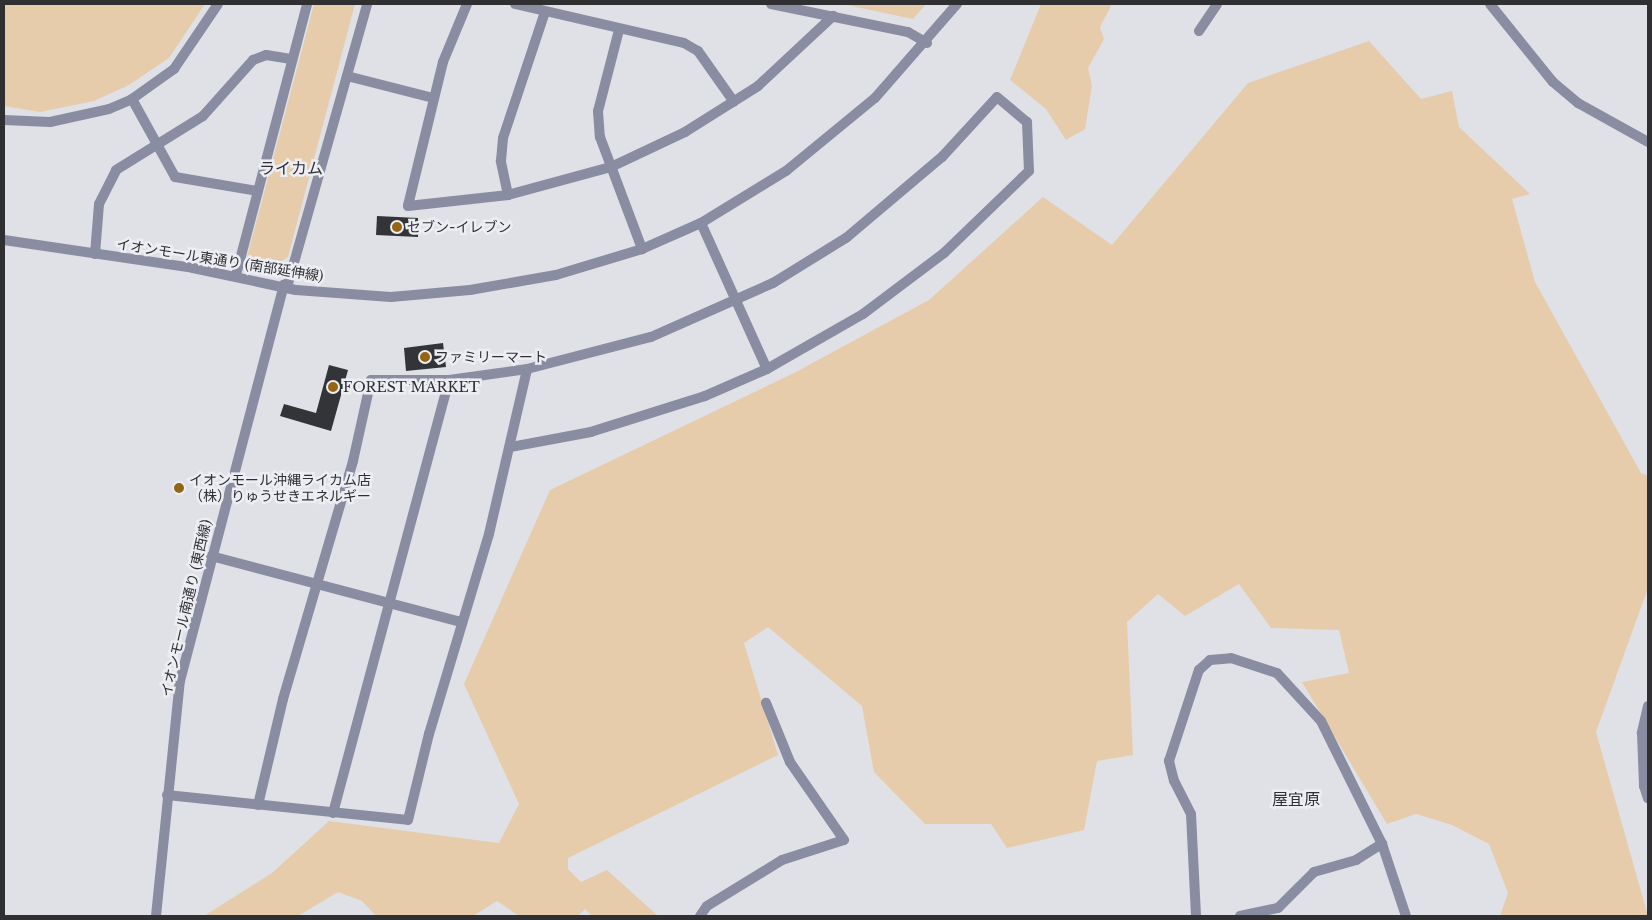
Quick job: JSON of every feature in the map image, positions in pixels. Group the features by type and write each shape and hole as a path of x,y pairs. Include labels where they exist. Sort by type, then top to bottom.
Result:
{"street":[{"path":"4,120 50,122 109,109 132,99 174,68 218,4"},
{"path":"236,276 290,59 307,4"},
{"name":"イオンモール南通り (東西線)","path":"156,916 180,681 211,556 286,284 367,4"},
{"path":"467,4 433,98 408,206 508,195 611,167 685,132 734,102 801,50 833,16"},
{"path":"515,4 619,30 668,39 698,51 734,102"},
{"path":"771,4 908,32 926,43"},
{"name":"イオンモール東通り (南部延伸線)","path":"4,240 286,284 296,290 391,297 435,294 556,275 642,249 701,223 757,191 836,134 926,43 957,4"},
{"path":"1199,31 1217,4"},
{"path":"1490,4 1553,82 1578,103 1648,142"},
{"path":"508,195 501,161 503,138 545,12"},
{"path":"619,30 598,111 600,137 642,249"},
{"path":"95,254 95,223 110,177 126,163 159,146 203,116 253,60 266,55 290,59"},
{"path":"347,76 433,98"},
{"path":"258,805 371,380 450,380 527,369 651,337 737,302 810,261 880,212 942,157 996,97 1027,122 1030,171 985,216 863,314 767,369 645,417 511,447"},
{"path":"132,99 175,177 258,191"},
{"path":"701,223 767,369"},
{"path":"168,796 408,820 461,622 511,447 527,369"},
{"path":"333,812 450,380"},
{"path":"211,556 461,622"},
{"path":"1196,916 1191,814 1174,781 1170,761 1198,670 1210,660 1231,658 1264,666 1300,692 1321,720 1382,844 1406,916"},
{"path":"700,916 707,906 782,860 844,840 790,762 766,702"},
{"path":"1648,706 1642,733 1644,786 1648,798"},
{"path":"1240,916 1278,908 1314,872 1356,860 1382,844"}],"shaded area":[{"path":"4,4 205,4 169,58 129,85 94,101 40,112 4,106"},
{"path":"314,4 355,4 288,257 280,262 247,257"},
{"path":"842,4 926,4 913,19"},
{"path":"1041,4 1112,4 1100,27 1104,39 1088,68 1092,86 1085,129 1066,140 1046,109 1010,80"},
{"path":"1369,41 1421,99 1452,91 1459,127 1530,194 1512,199 1535,282 1641,473 1648,476 1648,588 1596,732 1648,916 1500,916 1508,893 1489,844 1452,825 1416,814 1387,824 1302,682 1349,673 1339,630 1271,628 1239,584 1185,616 1158,594 1127,622 1133,755 1097,761 1084,830 1007,848 991,824 925,824 874,772 862,706 768,627 744,643 778,755 568,858 568,869 581,882 607,870 658,916 592,916 585,909 578,916 519,916 497,901 473,916 376,916 362,901 338,892 298,916 204,916 272,873 329,821 499,843 519,804 464,684 550,490 794,373 929,300 1043,197 1112,245 1248,83"}],"building":[{"name":"セブン-イレブン","path":"377,216 418,218 418,237 376,235"},
{"name":"ファミリーマート","path":"443,343 446,367 406,371 404,348"},
{"name":"FOREST MARKET","path":"329,365 348,370 331,431 280,416 284,404 316,413"}],"place":[{"name":"セブン-イレブン","path":"397,227"},
{"name":"ファミリーマート","path":"425,357"},
{"name":"FOREST MARKET","path":"333,387"},
{"name":"イオンモール沖縄ライカム店 （株）りゅうせきエネルギー","path":"179,488"}],"district":[{"name":"ライカム","path":"291,168"},
{"name":"屋宜原","path":"1296,799"}]}
